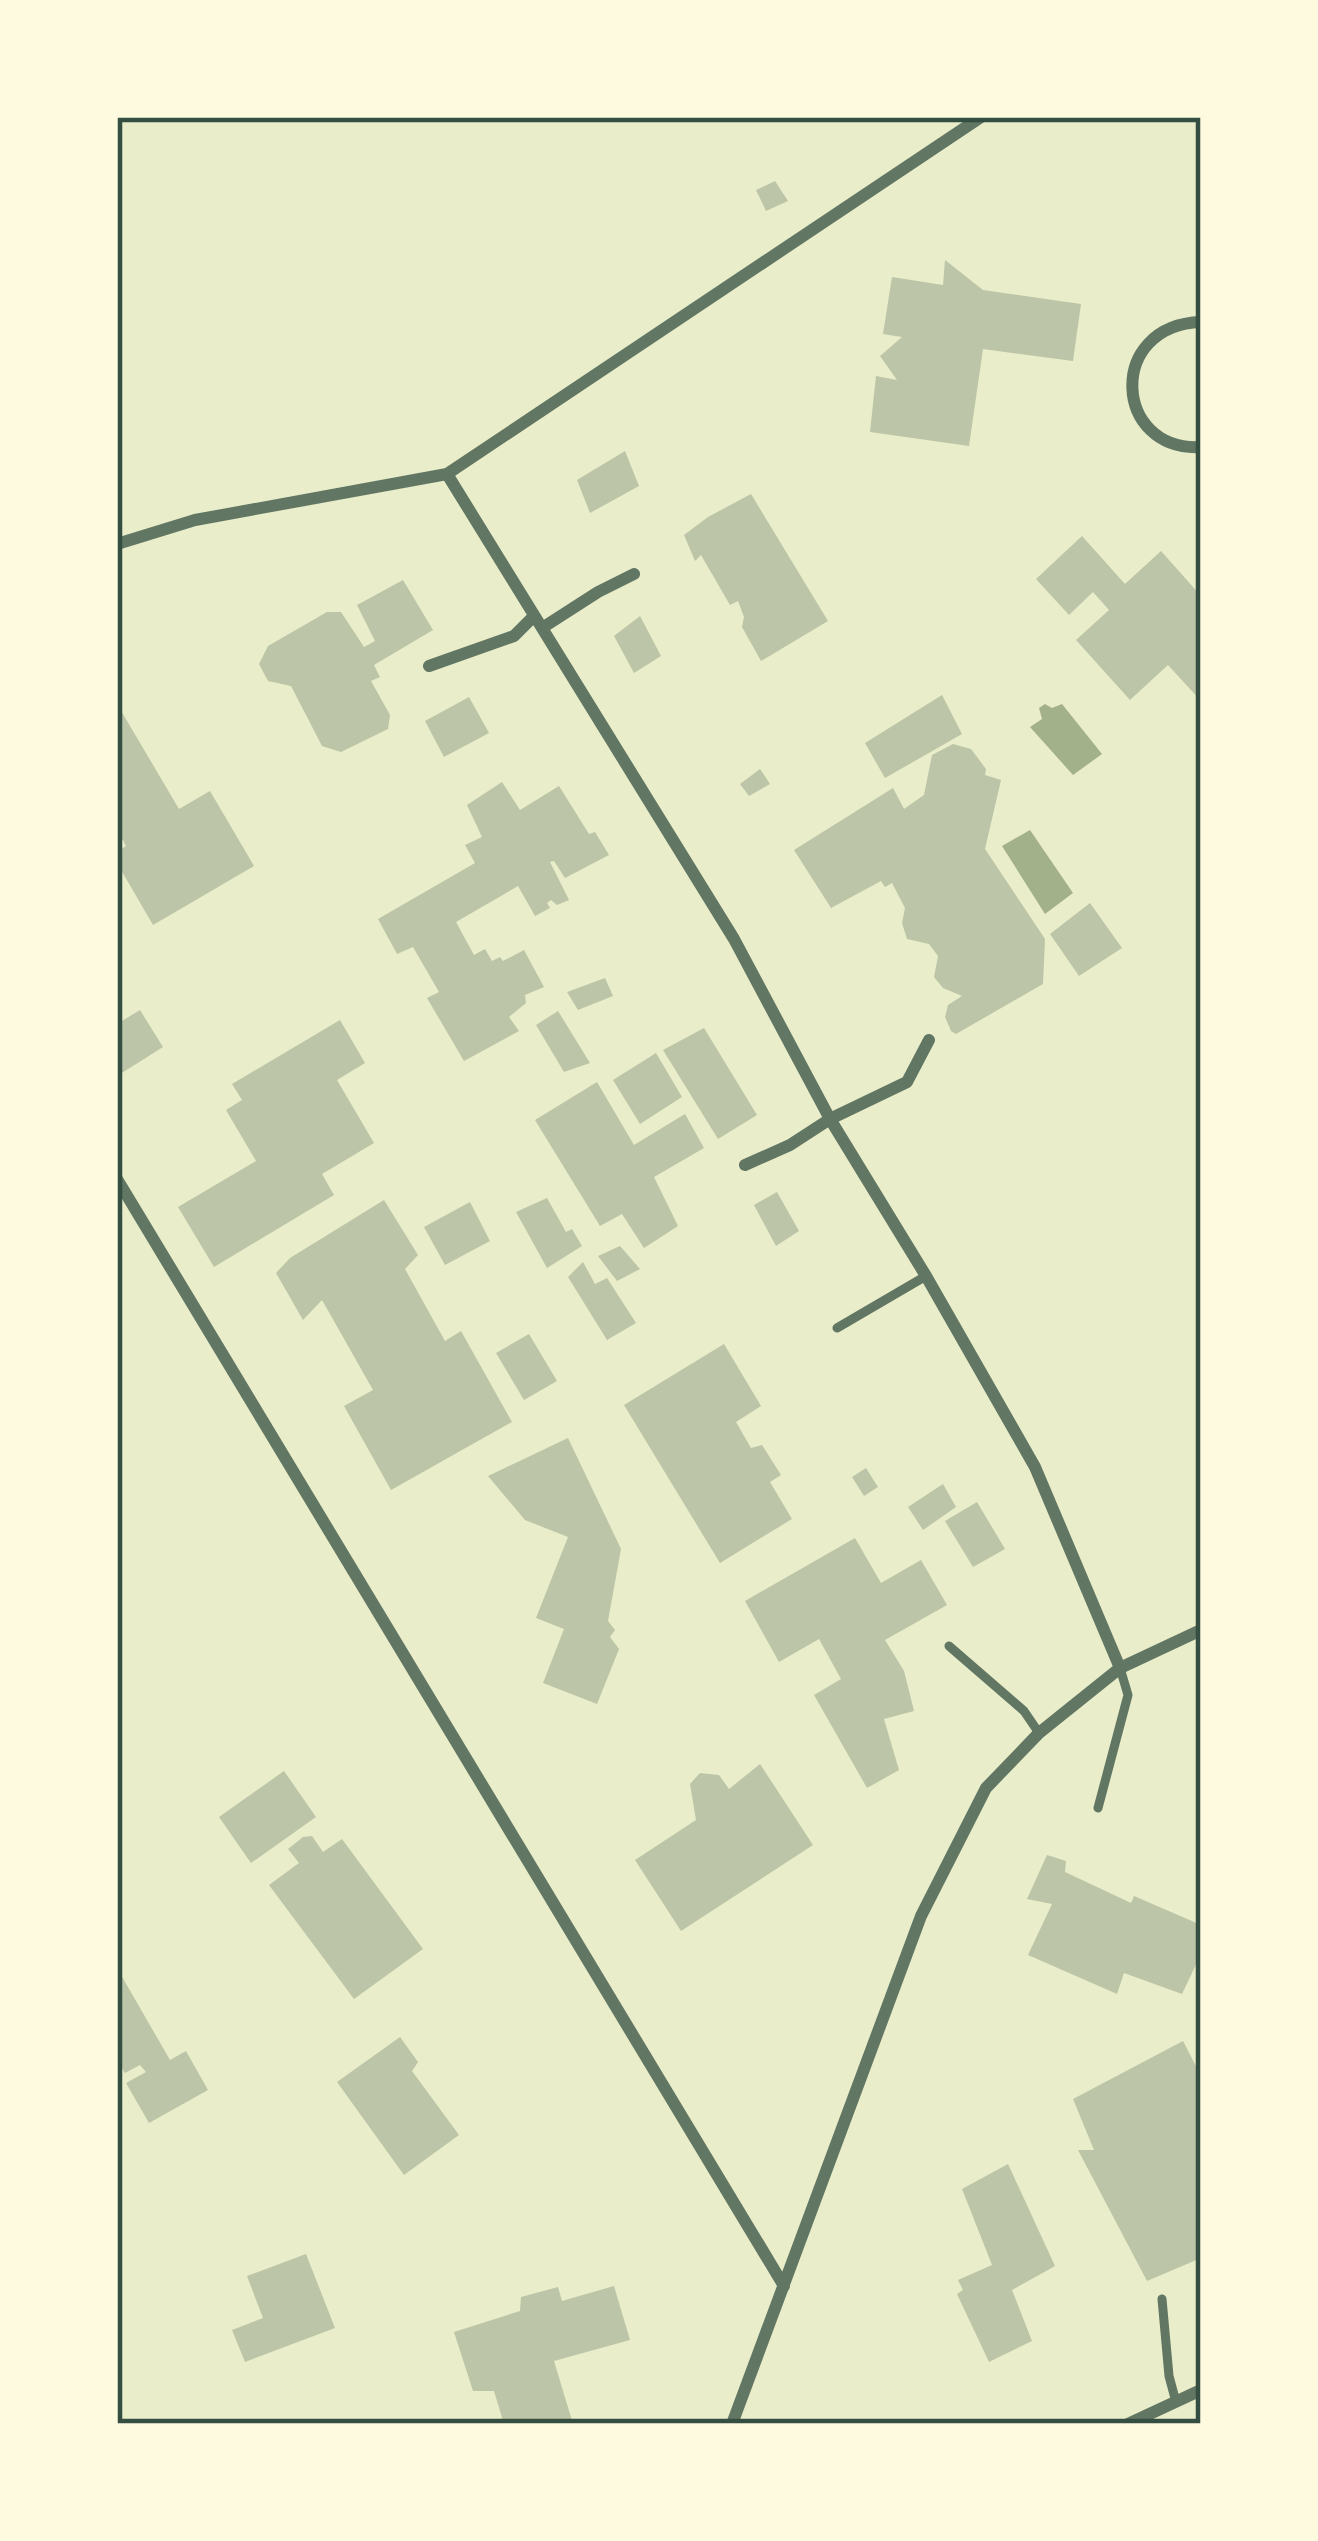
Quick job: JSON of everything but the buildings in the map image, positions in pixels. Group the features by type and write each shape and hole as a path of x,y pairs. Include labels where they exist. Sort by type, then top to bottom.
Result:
{"street":[{"path":"117,544 195,520 447,474 981,117"},
{"path":"1201,322 1180,323 1160,332 1145,345 1131,382 1134,403 1156,435 1174,445 1201,447"},
{"path":"447,474 734,939 830,1119 1035,1467 1120,1668"},
{"path":"429,666 514,636 634,574"},
{"path":"745,1165 907,1082 929,1040"},
{"path":"117,1179 784,2286"},
{"path":"732,2424 921,1916 986,1788 1039,1733 1120,1668 1201,1630"},
{"path":"1128,2424 1201,2390"}],"lane":[{"path":"837,1328 926,1276"},
{"path":"949,1646 1024,1711 1039,1733"},
{"path":"1099,1808 1128,1695 1120,1668"},
{"path":"1162,2299 1176,2402"}],"shaded area":[{"path":"1045,704 1052,708 1062,704 1102,754 1073,775 1030,727 1042,719 1039,708"},
{"path":"1030,830 1073,893 1045,914 1002,846"}]}
